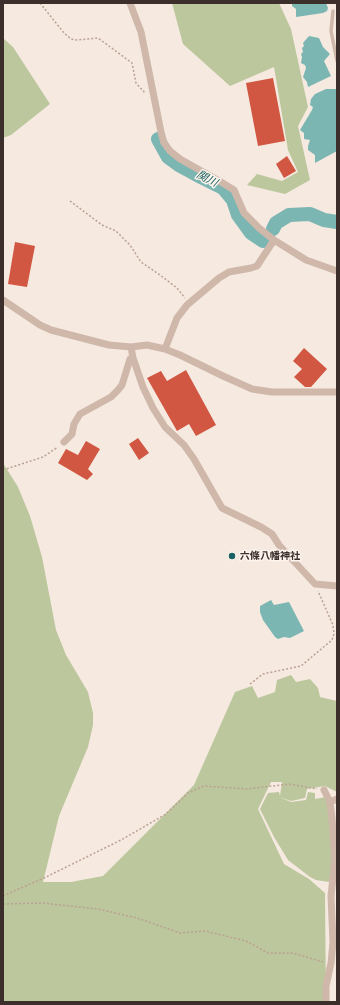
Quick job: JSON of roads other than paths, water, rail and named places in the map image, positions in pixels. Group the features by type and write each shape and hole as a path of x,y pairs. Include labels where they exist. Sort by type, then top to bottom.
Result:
{"street":[{"path":"130,3 142,32 164,143 170,151 180,159 234,190 244,213 274,240 306,260 337,271"},
{"path":"165,349 177,318 187,305 219,278 229,272 257,266 274,240"},
{"path":"3,300 40,325 51,330 109,345 130,347 147,345 165,349 252,389 272,392 337,392"},
{"path":"130,347 132,358 143,387 164,427 184,445 194,459 222,508 272,534 279,545 315,584 337,586"},
{"path":"64,442 72,434 74,424 80,414 111,397 118,390 122,385 130,359 132,358"},
{"path":"324,790 330,802 334,859 333,942 331,964 326,986 326,1002"},
{"path":"330,802 337,799"}],"lane":[{"path":"333,11 331,31 337,61"}],"water":[{"path":"292,3 326,3 328,8 327,11 323,13 296,17 296,9 292,6"},
{"path":"309,36 319,38 323,47 330,54 324,61 331,76 308,87 307,82 303,77 306,68 305,65 301,63 301,54 303,52 303,43"},
{"path":"326,89 336,89 337,91 337,151 315,163 315,155 308,150 310,140 304,139 304,133 300,130 312,110 313,107 310,105 311,99 315,94"},
{"path":"271,600 274,605 289,602 304,631 290,638 284,637 278,639 275,637 263,620 260,612 260,606"}],"waterway":[{"name":"関川","path":"158,139 168,157 179,165 223,188 233,200 238,215 251,233 263,241 266,239"},
{"name":"関川","path":"273,229 276,223 289,215 310,214 324,220 337,222"}],"place":[{"name":"六條八幡神社","path":"232,556"}]}
